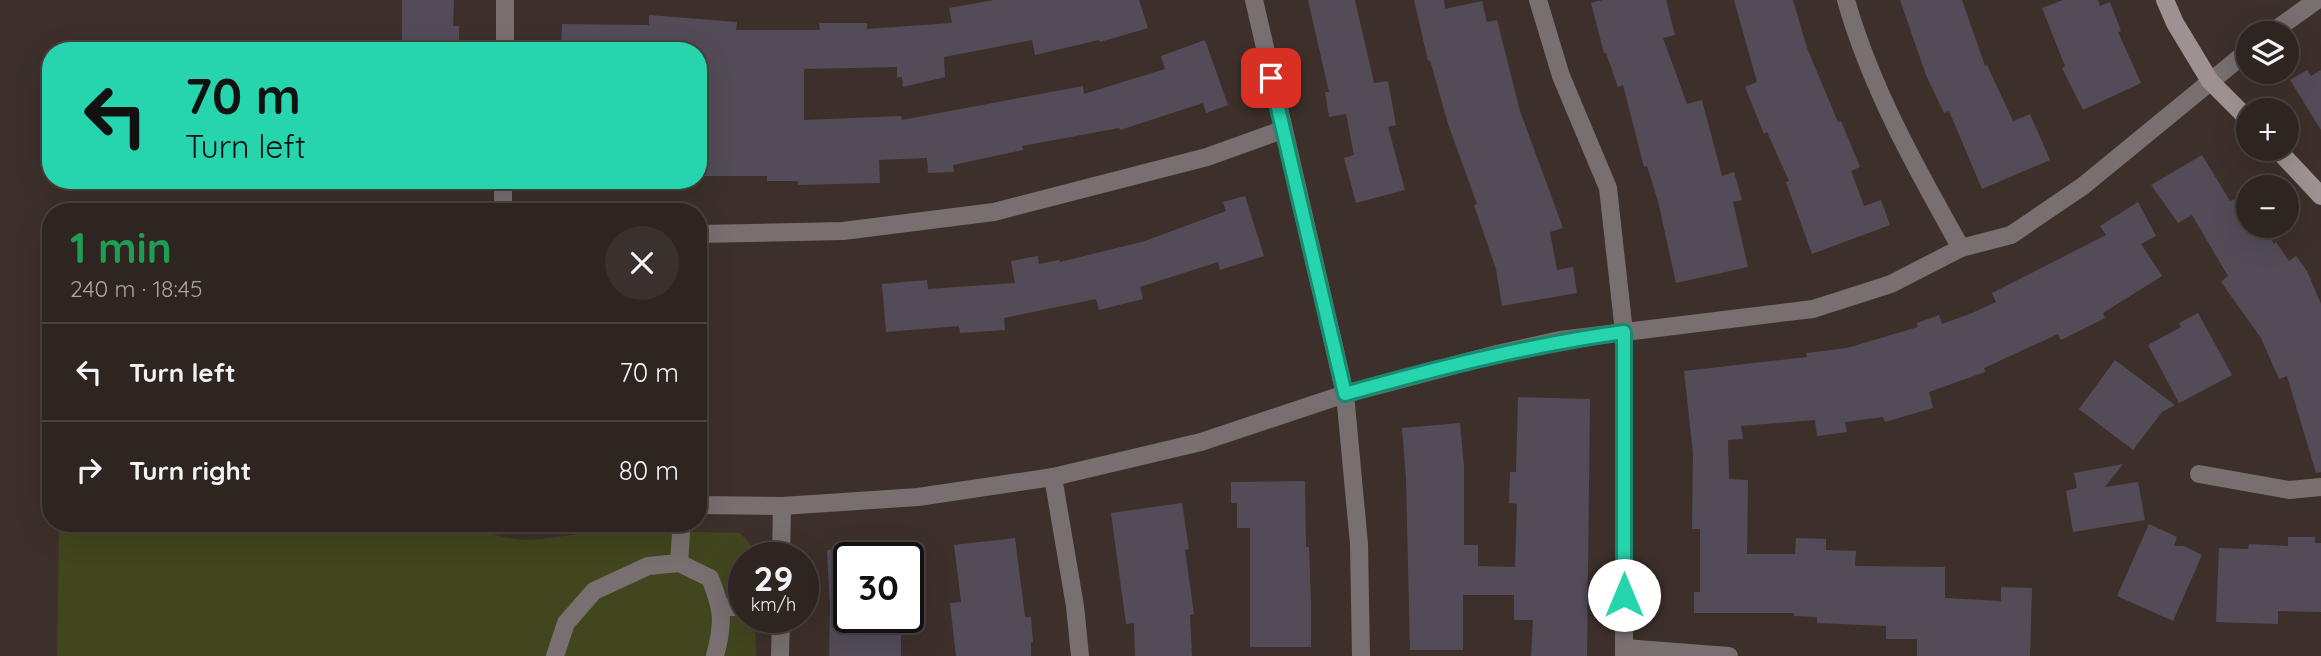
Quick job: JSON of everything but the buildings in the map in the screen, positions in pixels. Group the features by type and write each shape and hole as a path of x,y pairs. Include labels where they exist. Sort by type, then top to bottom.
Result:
{"street":[{"path":"505,0 505,42"},
{"path":"1254,0 1345,394 1359,544 1361,656"},
{"path":"1538,0 1561,76 1608,188 1624,332 1624,652 1729,656"},
{"path":"1846,0 1855,32 1906,150 1961,247"},
{"path":"2165,0 2175,23 2210,81 2236,108"},
{"path":"2288,21 2317,0"},
{"path":"707,505 782,506 918,497 1053,477 1201,442 1345,394 1497,354 1560,341 1813,309 1891,284 1961,247 2011,235 2083,186 2236,60"},
{"path":"707,234 843,230 994,212 1207,157 1282,130"},
{"path":"2288,161 2321,196"},
{"path":"2199,474 2289,490 2321,487"},
{"path":"1053,477 1075,606 1080,656"},
{"path":"781,542 782,506"},
{"path":"678,563 681,534"},
{"path":"555,656 566,623 594,591 648,566 678,563 710,578 722,607 715,656"},
{"path":"722,607 728,607"},
{"path":"780,656 781,633"}],"green space":[{"path":"59,532 487,532 525,540 605,532 739,533 748,542 728,542 728,633 755,633 756,656 57,656"}],"route":[{"path":"1271,78 1345,394 1497,354 1624,332 1624,595"}]}
